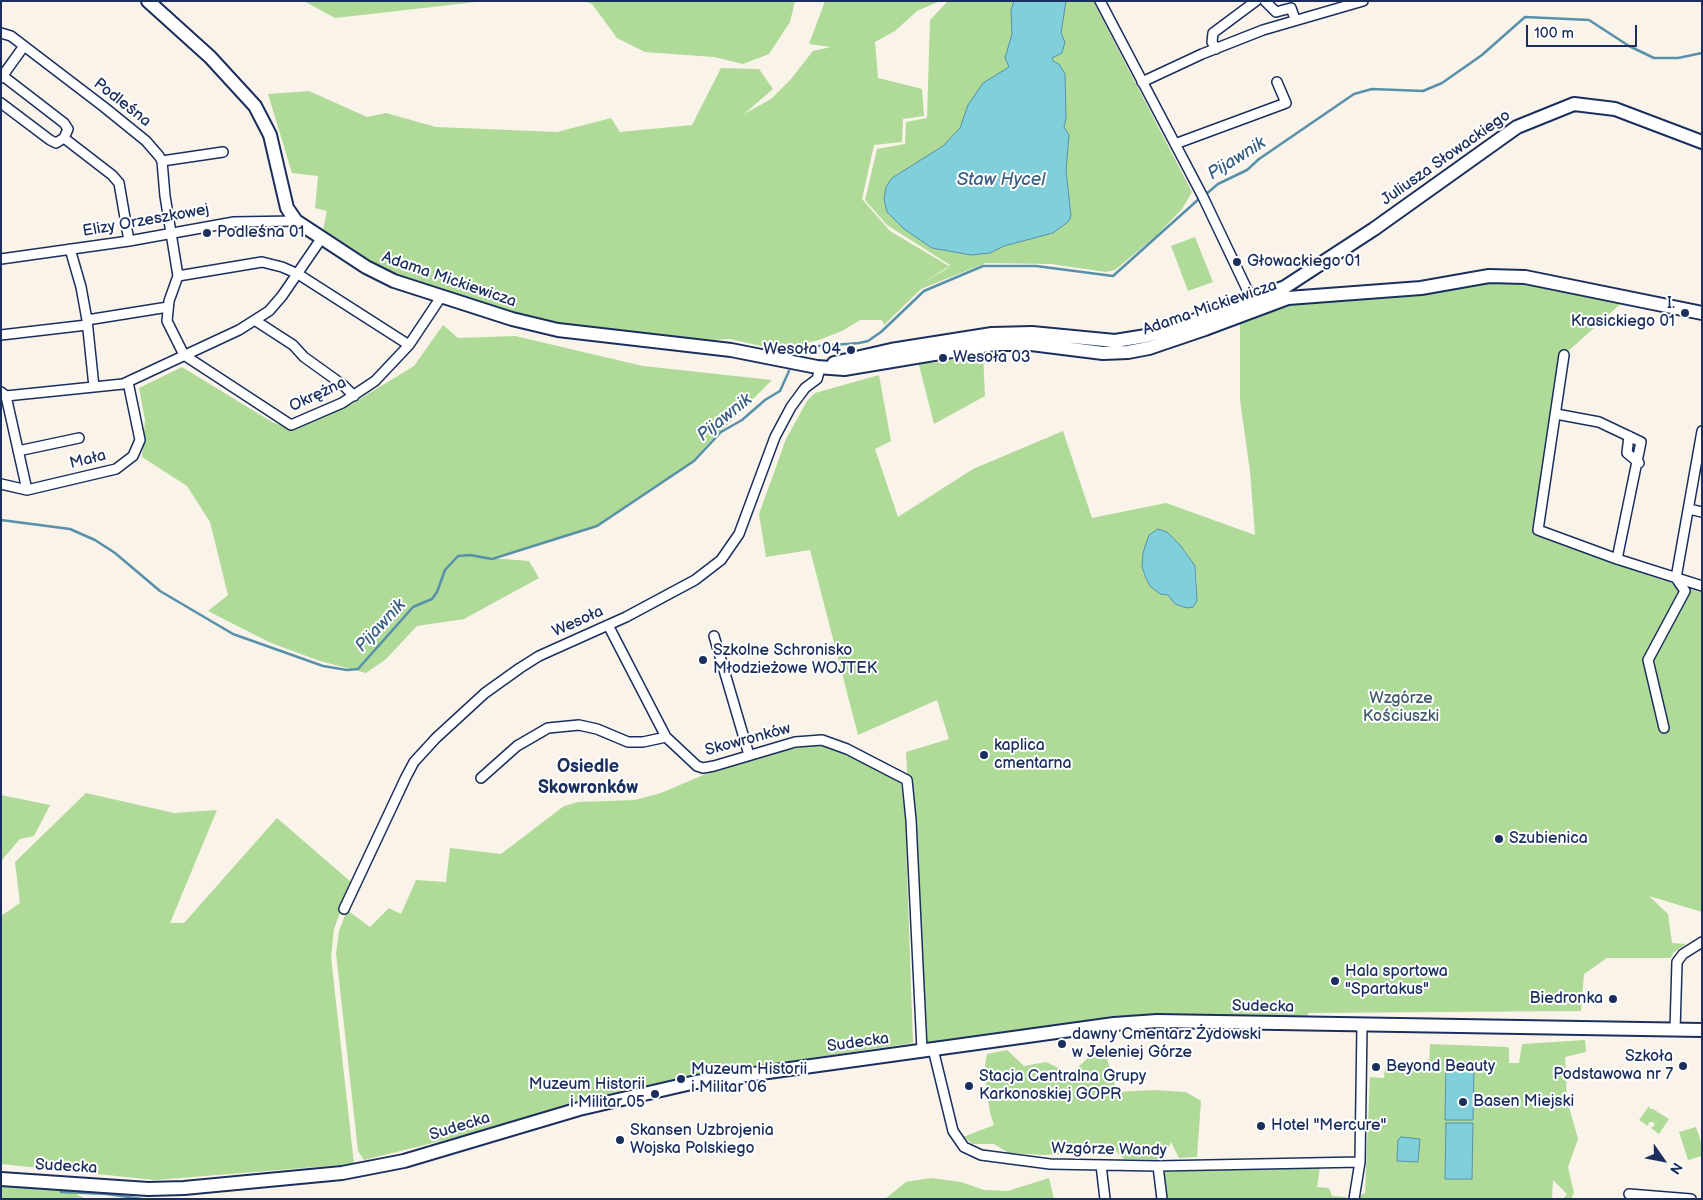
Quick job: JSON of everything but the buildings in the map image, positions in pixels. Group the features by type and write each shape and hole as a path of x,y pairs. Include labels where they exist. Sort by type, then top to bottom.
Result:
{"street":[{"name":"Adama Mickiewicza","path":"148,1 210,57 255,106 270,136 287,208 296,221 321,239 379,274 442,297 512,319 558,330 731,350 817,367 844,369 994,344 1031,344 1103,353 1128,352 1206,329 1254,305"},
{"path":"1100,1 1202,196 1254,305"},
{"path":"1216,49 1212,42 1213,34 1256,1"},
{"path":"1265,1 1276,12 1293,5 1296,20"},
{"path":"1142,82 1216,49 1296,20 1363,1"},
{"name":"Podleśna","path":"1,33 11,36 146,141 162,161"},
{"path":"1,103 50,140 56,143 64,138 68,128 64,124 2,77 24,46"},
{"path":"1175,144 1286,103 1277,82"},
{"name":"Juliusza Słowackiego","path":"1254,305 1286,292 1517,127 1574,104 1615,109 1702,142"},
{"path":"64,138 119,184 129,241"},
{"path":"184,355 167,321 168,307 178,276 162,161 223,152"},
{"name":"Elizy Orzeszkowej","path":"1,259 129,241 234,222 296,221"},
{"path":"27,490 3,394 94,387 128,382 256,321 269,310 298,274 321,239"},
{"path":"70,249 82,287 94,387"},
{"path":"178,276 262,262 298,274 409,345"},
{"name":"Adama Mickiewicza","path":"1286,292 1421,288 1489,276 1507,276 1590,289 1702,313"},
{"name":"Okrężna","path":"184,355 292,425 354,396 375,381 409,345 442,297"},
{"path":"1,334 87,322 168,307"},
{"path":"256,321 292,345 304,357 343,384 354,396"},
{"path":"1564,355 1538,530 1566,538 1617,559 1702,586"},
{"name":"Wesoła","path":"344,908 414,762 436,738 485,693 539,656 608,625 695,580 721,560 739,534 775,437 790,407 805,388 816,379 819,372 817,367"},
{"name":"Mała","path":"1,484 27,490 116,469 133,456 140,440 128,382"},
{"path":"1556,414 1599,422 1641,442 1639,463 1617,559"},
{"path":"1664,728 1648,660 1685,591 1676,578 1700,458 1702,431"},
{"path":"1629,436 1627,453 1639,463"},
{"path":"18,451 79,438"},
{"path":"1689,509 1702,512"},
{"name":"Skowronków","path":"608,625 666,736 692,763 703,768 795,742 822,740 847,749 907,780 927,1049"},
{"path":"714,636 749,755"},
{"path":"481,778 517,746 548,728 580,725 597,729 628,742 643,742 666,736"},
{"path":"1675,1030 1676,962 1682,954 1702,942"},
{"name":"Sudecka","path":"1,1179 197,1193 379,1166 614,1099 696,1082 1114,1024 1157,1021 1702,1030"},
{"path":"1354,1199 1360,1162 1362,1025"},
{"name":"Wzgórze Wandy","path":"927,1049 953,1131 964,1147 989,1157 1050,1164 1158,1166 1360,1162"},
{"path":"1101,1165 1106,1199"},
{"path":"1158,1166 1162,1199"},
{"path":"1629,1194 1691,1199"}],"green space":[{"path":"304,1 485,1 335,18"},
{"path":"584,1 795,1 790,22 769,54 743,64 714,57 645,52 617,38 592,4"},
{"path":"825,1 940,1 917,11 895,31 875,42 878,78 922,89 924,116 903,119 902,142 874,145 862,199 890,231 949,266 887,225 865,200 877,149 905,144 906,122 927,118 930,20 948,1 1093,1 1192,192 1182,209 1157,235 1115,270 1106,272 1051,264 986,263 921,289 884,325 882,320 860,320 842,331 819,340 791,347 766,347 730,339 655,343 596,336 441,297 321,239 327,211 315,208 318,176 292,173 268,94 309,91 367,117 386,113 436,127 557,132 611,118 620,132 692,125 721,68 759,69 773,89 744,114 771,99 791,79 813,51 831,47 809,44"},
{"path":"1195,237 1213,282 1188,291 1171,246"},
{"name":"Wzgórze Kościuszki","path":"1489,276 1628,297 1564,355 1538,529 1612,563 1702,593 1702,912 1649,896 1668,914 1672,943 1686,944 1673,953 1671,958 1607,958 1584,974 1581,1011 1308,1013 1309,1024 1176,1022 922,1050 906,752 949,739 937,700 858,735 810,550 766,557 759,514 786,439 807,401 815,393 879,375 891,441 875,449 898,517 973,469 1063,431 1092,518 1166,503 1255,535 1250,471 1240,400 1240,322 1284,303","holes":["1167,532 1185,551 1196,569 1197,601 1187,608 1175,604 1168,595 1150,586 1143,573 1143,553 1149,535"]},
{"path":"443,325 458,338 515,336 643,366 772,380 706,446 694,461 597,526 491,558 529,561 539,578 464,619 417,626 386,659 366,673 320,661 271,643 208,611 228,595 210,522 187,486 142,457 145,420 139,388 182,367 272,422 294,430 350,405 414,366"},
{"path":"983,353 985,396 934,424 918,361 933,363 951,360 964,355"},
{"path":"823,745 846,753 892,776 901,784 905,815 913,1043 695,1075 615,1092 465,1135 364,1160 358,1151 336,953 339,931 347,910 370,927 389,908 401,914 416,880 446,882 450,848 501,854 564,806 578,802 635,800 661,793 715,770 751,758 801,747"},
{"path":"86,793 174,813 217,810 170,923 184,923 277,818 351,882 334,929 331,957 354,1164 155,1180 1,1164 1,916 20,903 15,862"},
{"path":"1,795 50,805 34,836 20,839 1,861"},
{"name":"Basen Miejski","path":"1585,1040 1586,1052 1565,1057 1567,1100 1578,1139 1568,1167 1574,1193 1571,1199 1563,1199 1567,1194 1553,1180 1552,1199 1359,1199 1365,1193 1370,1077 1384,1078 1385,1067 1429,1068 1430,1044 1507,1047 1509,1049 1509,1063 1519,1063 1522,1044"},
{"path":"1104,1048 1117,1092 1154,1090 1186,1092 1201,1101 1197,1157 1179,1158 1171,1142 1163,1160 1124,1159 1108,1143 1081,1153 1045,1155 1009,1153 994,1144 973,1144 963,1137 994,1125 990,1113 984,1071 987,1054 1007,1050 1024,1066 1046,1062 1071,1074 1092,1054"},
{"path":"1649,1106 1650,1109 1669,1119 1659,1134 1651,1128 1655,1125 1653,1122 1649,1122 1648,1126 1639,1120"},
{"path":"1696,1127 1702,1145 1702,1156 1688,1160 1679,1132"},
{"path":"1320,1167 1317,1187 1329,1188 1332,1196 1346,1197 1345,1199 1167,1199 1163,1172"},
{"path":"931,1178 961,1182 984,1190 1008,1191 1049,1178 1054,1199 885,1199 906,1182"},
{"path":"1,1185 66,1189 86,1199 1,1199"}],"water":[{"name":"Staw Hycel","path":"1014,1 1066,1 1061,33 1065,42 1062,53 1052,58 1053,61 1059,64 1065,74 1066,119 1064,127 1069,135 1066,171 1071,216 1068,222 1053,233 1004,246 990,253 971,255 932,248 904,229 887,212 884,199 886,187 892,178 943,146 960,128 968,105 983,83 1009,67 1005,58 1012,34 1011,10"},
{"path":"1158,529 1167,532 1180,545 1195,566 1197,601 1193,607 1187,608 1175,604 1168,595 1160,594 1150,586 1145,576 1142,567 1143,553 1149,535"},
{"path":"1446,1064 1474,1065 1473,1120 1445,1120"},
{"path":"1446,1123 1473,1123 1472,1179 1445,1179"},
{"path":"1401,1137 1420,1139 1418,1162 1397,1161 1398,1140"}],"waterway":[{"name":"Pijawnik","path":"1205,195 1218,184 1247,170 1259,159 1354,94 1372,89 1423,91 1442,83 1482,55 1525,17 1589,20 1629,46 1654,58 1678,58 1702,53"},
{"name":"Pijawnik","path":"795,358 806,347 868,341 881,332 924,291 983,266 1036,266 1113,276 1200,198"},
{"name":"Pijawnik","path":"1,520 70,529 95,540 115,553 160,591 233,634 323,666 347,670 358,669 413,607 432,599 437,592 445,570 458,556 470,555 492,559 597,526 694,461 721,432 742,420 765,400 780,391 789,371"},
{"path":"61,1189 61,1192 107,1194 142,1199"}],"place":[{"name":"Podleśna 01","path":"207,233"},
{"name":"Głowackiego 01","path":"1237,262"},
{"name":"I. Krasickiego 01","path":"1685,313"},
{"name":"Wesoła 04","path":"851,350"},
{"name":"Wesoła 03","path":"943,358"},
{"name":"Szkolne Schronisko Młodzieżowe WOJTEK","path":"703,660"},
{"name":"kaplica cmentarna","path":"984,755"},
{"name":"Szubienica","path":"1499,839"},
{"name":"Hala sportowa \"Spartakus\"","path":"1335,981"},
{"name":"Biedronka","path":"1613,999"},
{"name":"dawny Cmentarz Żydowski w Jeleniej Górze","path":"1062,1044"},
{"name":"Szkoła Podstawowa nr 7","path":"1683,1066"},
{"name":"Beyond Beauty","path":"1376,1067"},
{"name":"Muzeum Historii i Militar 06","path":"681,1079"},
{"name":"Stacja Centralna Grupy Karkonoskiej GOPR","path":"969,1086"},
{"name":"Muzeum Historii i Militar 05","path":"655,1094"},
{"name":"Basen Miejski","path":"1463,1102"},
{"name":"Hotel \"Mercure\"","path":"1261,1126"},
{"name":"Skansen Uzbrojenia Wojska Polskiego","path":"620,1140"}],"district":[{"name":"Osiedle Skowronków","path":"588,778"}]}
